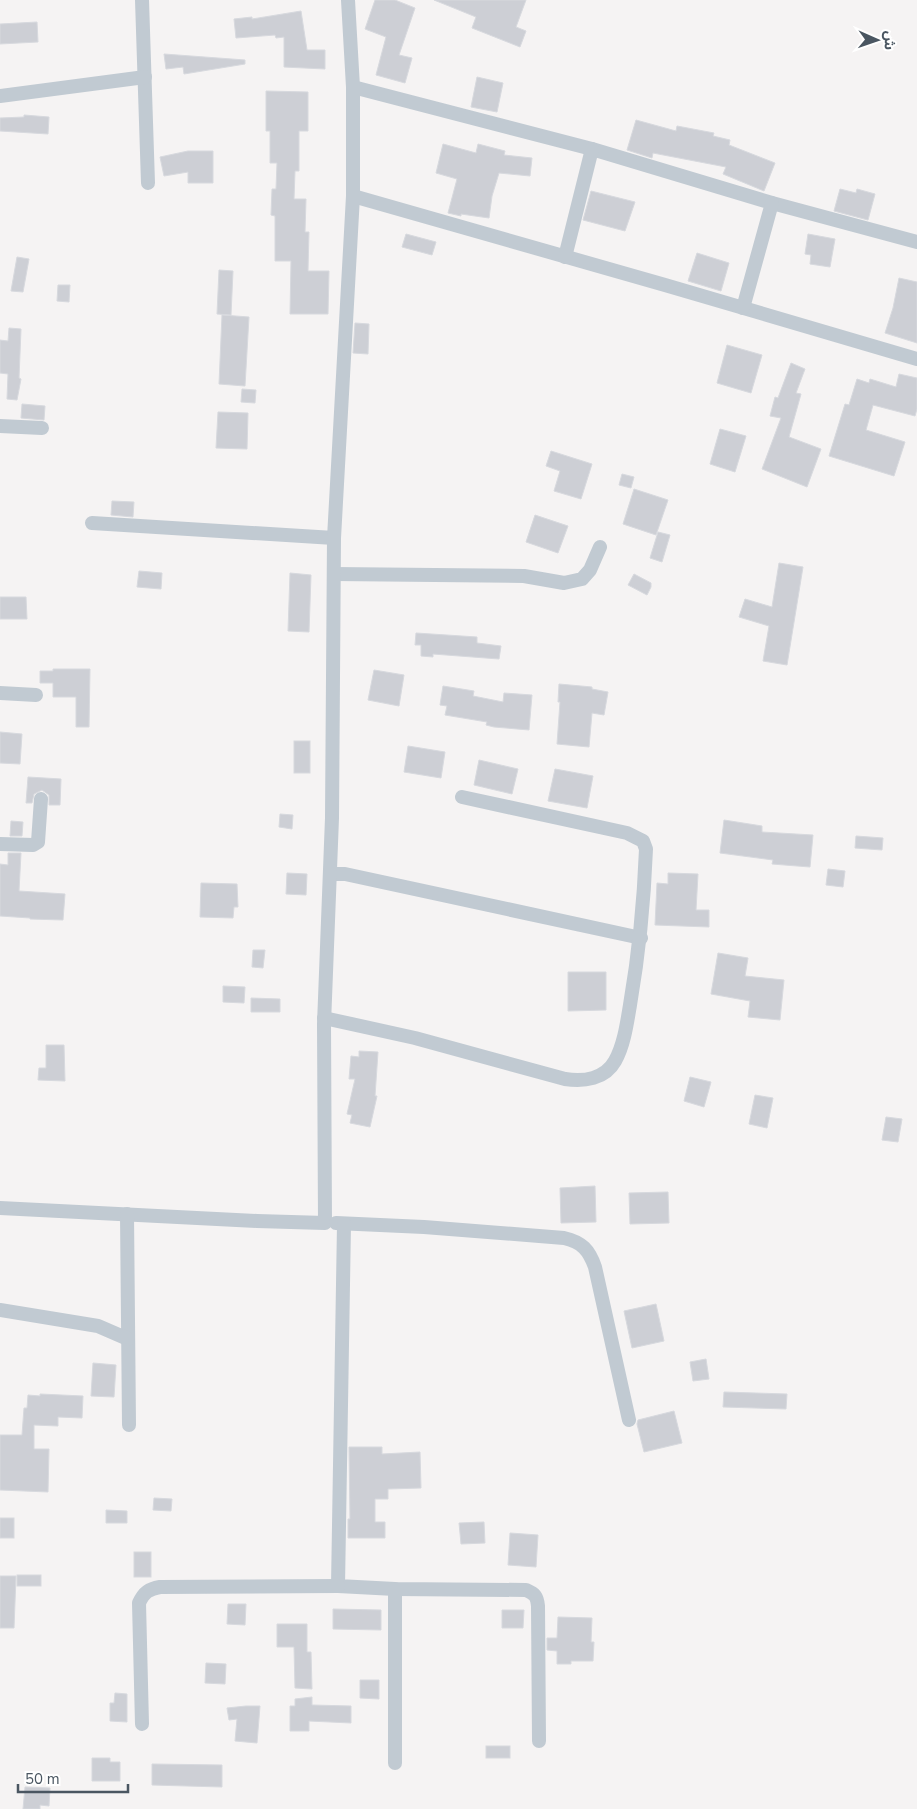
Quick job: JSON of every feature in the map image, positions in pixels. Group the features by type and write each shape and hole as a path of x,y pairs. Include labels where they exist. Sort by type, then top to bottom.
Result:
{"street":[{"path":"142,0 148,183"},
{"path":"325,1223 324,1018 332,818 334,538 353,196 353,87 348,0"},
{"path":"0,96 145,77"},
{"path":"353,87 592,149 772,203 917,242"},
{"path":"565,257 592,149"},
{"path":"353,196 917,360"},
{"path":"743,308 772,203"},
{"path":"0,426 42,428"},
{"path":"92,523 334,538"},
{"path":"334,574 524,576 564,583 582,580 590,570 600,547"},
{"path":"0,693 36,695"},
{"path":"324,1018 415,1038 577,1081 598,1076 615,1061 627,1022 641,938 646,848 643,841 626,833 462,797"},
{"path":"0,844 33,845 38,842 41,799"},
{"path":"330,874 345,874 641,938"},
{"path":"0,1208 424,1227 564,1238 579,1243 591,1255 595,1267 628,1420"},
{"path":"127,1214 129,1425"},
{"path":"338,1586 344,1224"},
{"path":"0,1310 98,1326 128,1339"},
{"path":"142,1724 139,1603 144,1593 150,1589 160,1587 338,1586 395,1589 526,1590 538,1598 539,1741"},
{"path":"394,1763 395,1589"}],"building":[{"path":"375,0 395,0 415,8 399,55 412,58 405,83 376,75 386,37 365,29"},
{"path":"434,0 526,0 516,27 526,31 520,47 472,28 476,17"},
{"path":"301,11 307,50 325,50 325,69 284,67 284,37 276,38 275,35 236,38 234,19 252,17 252,19"},
{"path":"37,22 38,42 0,44 0,24"},
{"path":"164,54 245,60 245,64 184,74 183,67 166,69"},
{"path":"477,77 503,83 497,112 471,107"},
{"path":"266,91 308,92 308,131 299,131 299,171 295,171 294,199 306,199 305,232 309,232 308,271 329,271 328,314 290,314 291,261 275,261 275,216 271,215 272,189 276,189 277,163 270,163 270,131 266,131"},
{"path":"24,115 49,117 48,134 0,131 0,118 24,117"},
{"path":"636,120 676,131 677,126 714,133 713,136 730,140 729,145 775,163 764,191 723,174 726,167 653,153 652,158 627,150"},
{"path":"443,144 476,153 478,144 505,151 504,155 532,158 530,176 499,173 492,196 489,218 448,213 457,179 436,173"},
{"path":"188,151 213,151 213,183 188,183 188,172 164,176 160,157"},
{"path":"840,189 856,193 857,189 875,194 868,220 834,211"},
{"path":"591,191 635,202 625,231 583,220"},
{"path":"406,234 436,242 432,255 402,247"},
{"path":"808,234 835,239 830,267 810,264 811,255 805,254"},
{"path":"697,253 729,263 721,291 688,281"},
{"path":"17,257 29,259 23,292 11,291"},
{"path":"219,270 233,271 231,315 217,314"},
{"path":"899,278 917,282 917,343 885,333 893,308"},
{"path":"58,285 70,285 69,302 57,301"},
{"path":"222,315 249,317 245,386 219,384"},
{"path":"355,323 369,324 368,354 353,353"},
{"path":"9,328 21,329 19,378 21,379 17,400 7,399 8,374 0,373 0,340 8,341"},
{"path":"727,345 762,355 751,393 717,383"},
{"path":"791,363 805,369 796,393 801,394 789,437 821,449 807,487 762,469 781,418 770,416 775,397 778,398"},
{"path":"899,374 917,378 917,409 915,416 873,405 866,430 905,442 894,476 829,456 845,404 849,405 857,379 869,383 870,379 896,387"},
{"path":"242,389 256,390 255,403 241,402"},
{"path":"22,404 45,406 44,420 21,418"},
{"path":"218,412 248,413 247,449 216,448"},
{"path":"720,429 746,436 735,472 710,464"},
{"path":"551,451 592,464 581,499 554,491 560,471 546,466"},
{"path":"622,474 634,477 631,488 619,485"},
{"path":"634,489 668,500 656,535 623,524"},
{"path":"112,501 134,502 133,517 111,515"},
{"path":"535,515 568,526 558,553 526,542"},
{"path":"658,532 670,535 662,562 650,558"},
{"path":"779,563 803,567 787,665 763,661 769,626 739,617 745,599 772,607"},
{"path":"139,571 162,573 161,589 137,587"},
{"path":"290,573 311,575 309,632 288,631"},
{"path":"634,574 651,583 647,595 628,585"},
{"path":"0,597 26,597 27,619 0,619"},
{"path":"416,633 477,637 477,643 501,646 499,659 433,654 433,657 421,656 421,645 415,645"},
{"path":"53,669 90,669 89,727 76,727 76,697 53,697 53,683 40,683 40,671 53,671"},
{"path":"374,670 404,675 399,706 368,700"},
{"path":"559,684 592,687 592,689 608,692 604,715 592,713 589,747 557,744 560,702 558,702"},
{"path":"443,686 474,691 473,696 503,702 504,693 532,695 529,730 494,727 486,725 487,722 445,715 447,706 440,705"},
{"path":"0,732 22,734 20,764 0,763"},
{"path":"294,741 310,741 310,773 294,773"},
{"path":"408,746 445,752 441,778 404,772"},
{"path":"479,760 518,769 512,794 474,785"},
{"path":"555,769 593,776 587,808 548,801"},
{"path":"28,777 61,779 60,805 49,805 49,795 42,790 34,794 32,803 26,803"},
{"path":"280,814 293,815 292,829 279,827"},
{"path":"724,820 762,826 762,832 813,835 810,867 772,864 773,860 720,853"},
{"path":"11,821 23,822 22,836 10,836"},
{"path":"856,836 883,838 882,850 855,848"},
{"path":"8,853 21,853 19,891 65,894 63,920 0,916 0,864 8,865"},
{"path":"828,869 845,871 843,887 826,885"},
{"path":"287,873 307,874 306,895 286,894"},
{"path":"668,873 698,874 696,910 709,910 709,927 655,925 657,883 668,884"},
{"path":"201,883 237,884 238,907 234,907 233,918 200,917"},
{"path":"253,950 265,950 263,968 252,967"},
{"path":"718,953 748,958 745,976 784,980 780,1020 748,1017 750,1001 711,994"},
{"path":"568,972 606,972 606,1010 568,1011"},
{"path":"223,986 245,987 244,1003 223,1002"},
{"path":"251,998 280,999 280,1012 251,1012"},
{"path":"46,1045 64,1045 65,1081 38,1080 39,1068 46,1068"},
{"path":"359,1051 378,1052 375,1096 377,1096 370,1127 350,1123 352,1115 347,1114 355,1079 349,1079 351,1056 359,1057"},
{"path":"690,1077 711,1082 704,1107 684,1101"},
{"path":"755,1095 773,1098 767,1128 749,1124"},
{"path":"886,1117 902,1119 898,1142 882,1140"},
{"path":"595,1186 596,1222 561,1223 560,1188"},
{"path":"668,1192 669,1223 630,1224 629,1193"},
{"path":"656,1304 664,1341 632,1348 624,1311"},
{"path":"706,1359 709,1379 693,1381 690,1362"},
{"path":"93,1363 116,1365 114,1397 91,1396"},
{"path":"724,1392 787,1394 786,1409 723,1407"},
{"path":"40,1394 83,1396 82,1418 58,1417 58,1426 34,1425 34,1449 49,1449 48,1492 0,1490 0,1435 22,1435 24,1408 27,1408 28,1395 40,1396"},
{"path":"674,1411 682,1443 644,1452 637,1424 638,1420"},
{"path":"349,1447 382,1447 382,1454 420,1452 421,1488 388,1489 388,1499 375,1499 375,1522 385,1522 385,1538 348,1538 348,1519 350,1519"},
{"path":"154,1498 172,1499 171,1511 153,1510"},
{"path":"106,1510 127,1511 127,1523 106,1523"},
{"path":"0,1518 14,1518 14,1538 0,1538"},
{"path":"484,1522 485,1543 461,1544 459,1523"},
{"path":"510,1533 538,1535 536,1567 508,1565"},
{"path":"134,1552 151,1552 151,1577 134,1577"},
{"path":"17,1575 41,1575 41,1586 17,1586"},
{"path":"0,1576 16,1576 14,1628 0,1628"},
{"path":"228,1604 246,1604 245,1625 227,1624"},
{"path":"333,1609 381,1610 381,1630 333,1629"},
{"path":"502,1610 524,1610 523,1628 502,1628"},
{"path":"558,1617 592,1618 591,1642 594,1642 593,1661 571,1661 571,1664 557,1664 557,1651 547,1650 547,1638 557,1638"},
{"path":"277,1624 307,1624 307,1652 311,1652 312,1689 295,1688 294,1647 277,1647"},
{"path":"206,1663 226,1664 225,1684 205,1683"},
{"path":"360,1680 379,1680 379,1699 360,1698"},
{"path":"115,1693 127,1694 127,1722 110,1721 110,1703 114,1703"},
{"path":"312,1697 312,1705 351,1706 351,1723 309,1721 309,1731 290,1731 290,1706 295,1706 295,1699"},
{"path":"260,1706 257,1743 235,1741 237,1719 229,1720 227,1708"},
{"path":"486,1746 510,1746 510,1758 486,1758"},
{"path":"92,1758 110,1758 110,1762 120,1762 120,1781 92,1781"},
{"path":"152,1764 222,1765 222,1787 152,1785"},
{"path":"25,1787 50,1788 49,1806 40,1805 40,1809 23,1809"}]}
